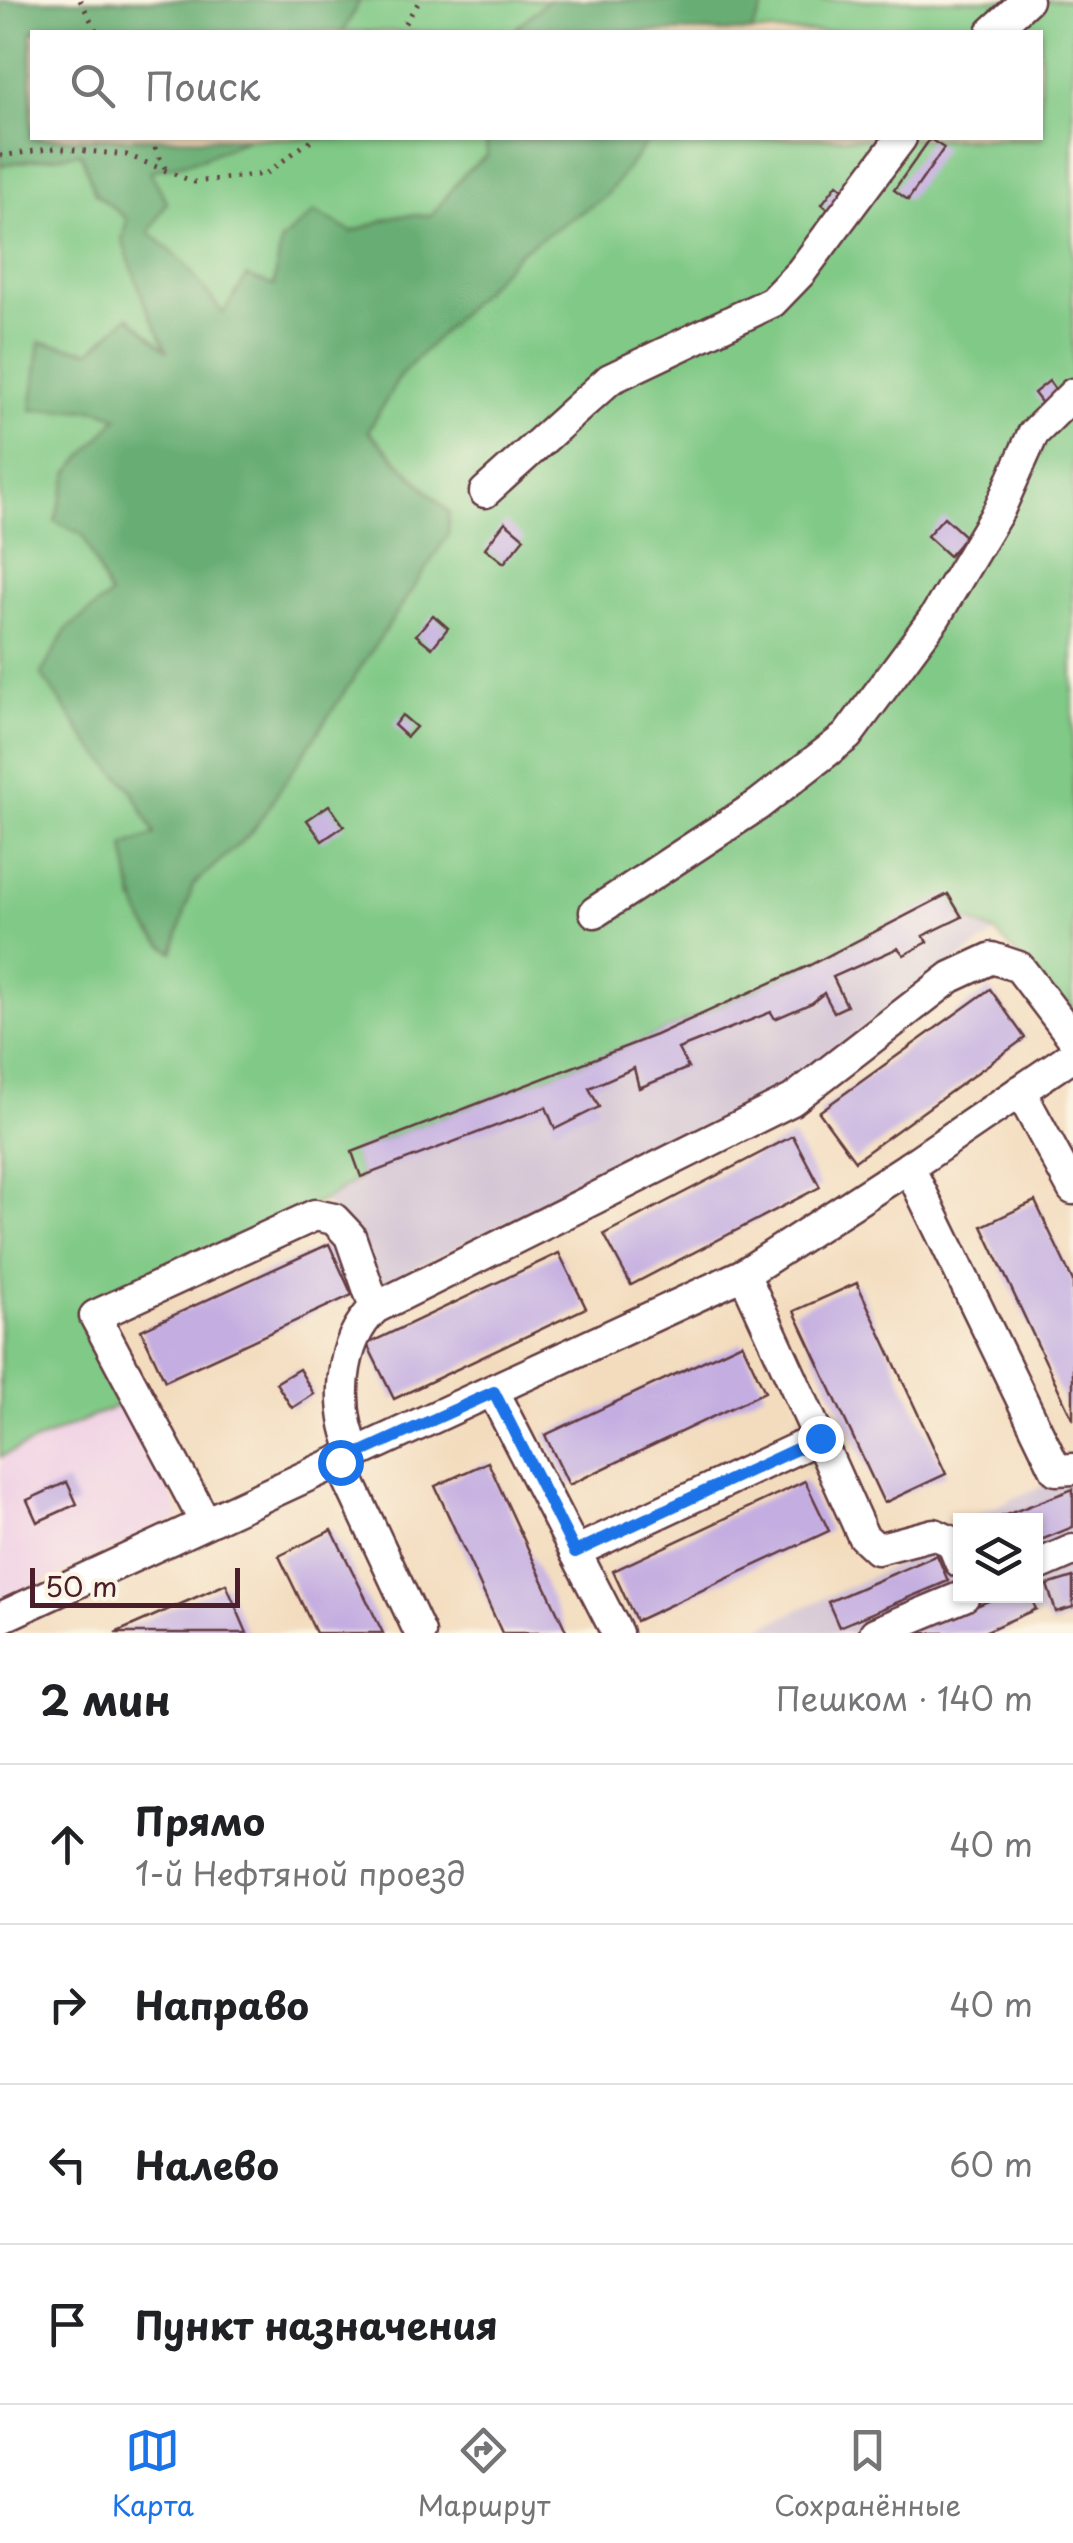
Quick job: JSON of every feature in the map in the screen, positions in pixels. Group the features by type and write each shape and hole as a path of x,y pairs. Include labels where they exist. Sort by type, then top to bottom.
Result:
{"street":[{"path":"994,30 1027,0"},
{"path":"486,492 610,379 772,302 801,272 900,140"},
{"path":"595,912 758,805 847,736 936,617 998,510 1033,434 1073,394"},
{"path":"420,1633 348,1458 343,1364 360,1322 375,1308 792,1100 951,977 992,958 1020,967 1073,1038"},
{"path":"0,1618 744,1274 1073,1055"},
{"path":"1020,1091 1073,1189"},
{"path":"909,1167 1056,1470 1073,1469"},
{"path":"205,1522 96,1316 314,1215 334,1219 350,1236 375,1308"},
{"path":"744,1274 863,1536 877,1549 934,1534 953,1544"},
{"path":"494,1392 617,1633"},
{"path":"575,1552 820,1438"},
{"path":"1043,1563 1073,1550"},
{"path":"875,1633 953,1601"}],"path":[{"path":"80,0 97,30"},
{"path":"400,30 420,0"},
{"path":"151,140 166,171"},
{"path":"0,156 55,148 127,156 194,182 266,174 311,140"}],"shaded area":[{"path":"948,894 963,917 996,933 776,1091 384,1283 323,1201 360,1177 352,1152 656,1035 810,965"},
{"path":"128,1401 181,1517 0,1602 0,1457"},
{"path":"1073,1472 1073,1620 1052,1626 1041,1615 1000,1633 748,1633 920,1554 953,1528 953,1603 1043,1603 1043,1513 981,1513"}],"green space":[{"path":"0,0 360,0 344,30 30,30 30,140 244,140 201,159 150,171 167,202 149,232 183,262 223,313 247,276 274,286 281,241 315,212 352,232 395,216 432,215 465,173 487,156 486,140 648,140 606,196 521,251 400,376 368,431 449,513 448,535 252,832 193,885 173,952 142,919 124,846 155,834 132,790 92,747 41,674 67,629 110,596 83,535 55,521 69,472 118,417 96,409 31,410 40,342 91,351 129,316 168,352 144,302 122,240 127,219 95,193 81,153 0,165"},
{"path":"360,0 548,0 517,30 344,30"},
{"path":"548,0 767,0 752,30 517,27"},
{"path":"767,0 1073,0 1073,1013 996,933 962,917 947,895 810,965 656,1035 353,1152 361,1177 323,1201 83,1307 128,1401 0,1457 0,165 81,153 95,193 127,219 144,302 170,356 91,351 41,342 32,410 96,409 118,417 69,472 83,535 110,596 67,629 77,728 132,790 155,834 124,846 134,902 193,885 252,832 449,513 368,431 400,376 521,251 606,196 648,140 1043,140 1043,30 752,30"},
{"path":"244,140 486,140 487,155 465,173 432,215 395,216 352,232 281,241 274,287 223,313 183,262 149,232 167,202 150,171 201,159"}],"building":[{"path":"929,140 944,148 908,200 894,190"},
{"path":"837,184 849,194 834,214 822,204"},
{"path":"1049,381 1059,395 1044,406 1034,393"},
{"path":"944,517 966,537 949,556 927,536"},
{"path":"505,522 524,538 504,563 485,548"},
{"path":"433,615 448,628 432,648 416,635"},
{"path":"402,715 416,727 407,737 394,725"},
{"path":"329,805 344,826 322,841 307,820"},
{"path":"948,894 962,917 923,936 928,942 904,955 898,948 833,977 847,1006 834,1012 824,993 812,1003 775,1019 771,1012 678,1049 688,1068 639,1088 634,1068 589,1088 599,1107 555,1129 546,1107 361,1177 352,1152 656,1035 810,965"},
{"path":"990,989 1025,1038 855,1161 819,1112"},
{"path":"793,1136 820,1187 631,1285 604,1234"},
{"path":"1035,1201 1073,1281 1073,1420 982,1226"},
{"path":"329,1244 352,1295 165,1381 141,1330"},
{"path":"559,1253 586,1308 394,1399 367,1344"},
{"path":"857,1283 946,1474 884,1503 794,1311"},
{"path":"742,1343 765,1392 569,1485 545,1435"},
{"path":"299,1369 314,1394 292,1408 276,1383"},
{"path":"488,1462 567,1633 502,1633 435,1486"},
{"path":"805,1481 829,1531 636,1621 613,1571"},
{"path":"67,1482 77,1504 37,1522 27,1500"},
{"path":"1073,1489 1073,1527 1043,1539 1043,1513 1011,1513"},
{"path":"332,1530 383,1633 316,1633 279,1556"},
{"path":"937,1555 948,1581 839,1627 828,1602"},
{"path":"1073,1577 1073,1607 1056,1612 1047,1585"},
{"path":"226,1584 247,1633 115,1633"},
{"path":"984,1603 1033,1603 1036,1609 982,1633 913,1633"}],"route":[{"path":"340,1462 494,1392 575,1552 820,1438"}]}
